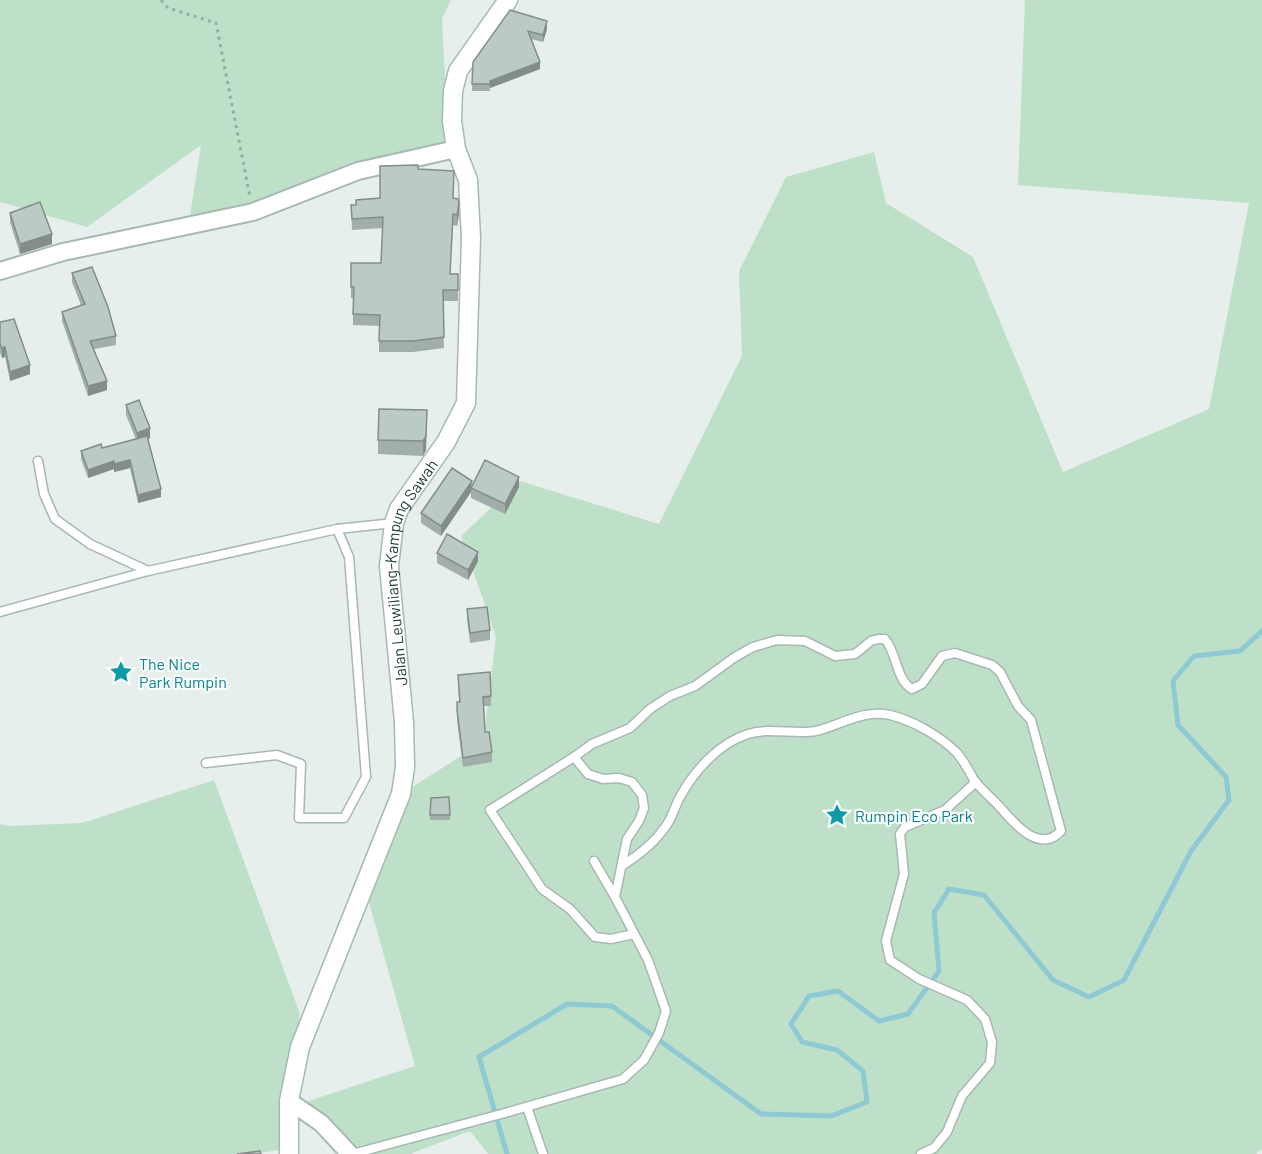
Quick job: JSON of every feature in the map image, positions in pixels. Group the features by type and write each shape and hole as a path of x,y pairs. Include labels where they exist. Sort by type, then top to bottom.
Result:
{"main road":[{"name":"Jalan Leuwiliang–Kampung Sawah","path":"289,1154 290,1101 300,1047 400,794 405,767 404,722 389,566 394,523 399,509 446,442 466,403 471,238 468,180 456,149 452,111 453,91 458,71 508,0"}],"street":[{"path":"0,270 63,252 253,212 358,171 456,149"},
{"path":"290,1101 321,1123 351,1154"}],"lane":[{"path":"38,461 44,494 55,519 90,544 148,571"},
{"path":"0,612 148,571 337,530 394,523"},
{"path":"206,763 277,755 301,764 298,818 344,818 366,777 349,557 337,530"},
{"path":"622,865 636,857 656,839 668,824 687,784 709,758 730,742 755,732 815,731 870,713 890,715 912,723 934,736 957,754 976,782 1028,835 1048,840 1061,831 1031,720 1018,706 1000,672 992,664 948,653 938,660 922,684 912,689 903,680 885,639 878,639 855,654 835,656 805,641 777,640 753,647 735,657 695,686 670,696 650,709 630,728 592,744 490,810 542,889 570,909 595,937 611,939 634,934"},
{"path":"574,757 588,774 603,779 619,778 632,782 642,795 644,808 639,821 627,839 615,897"},
{"path":"921,1154 934,1148 947,1132 962,1096 990,1063 992,1042 985,1018 967,1000 940,990 890,960 886,941 904,873 900,834 905,828 945,810 976,782"},
{"path":"351,1154 527,1107 623,1078 644,1060 659,1033 666,1011 648,960 594,861"},
{"path":"527,1107 543,1154"}],"path":[{"path":"161,0 168,8 216,23 253,212"}],"green space":[{"path":"0,0 451,0 442,19 449,155 189,222 201,145 87,227 0,202"},
{"path":"1025,0 1262,0 1262,1149 1256,1154 488,1154 470,1131 410,1154 343,1154 290,1108 286,1149 252,1154 0,1154 0,824 9,826 82,823 214,780 300,1014 290,1107 415,1066 363,881 406,791 483,742 496,637 461,536 520,481 659,524 742,356 739,271 786,177 874,152 886,203 973,257 1063,472 1209,409 1249,203 1018,185"}],"building":[{"path":"510,10 547,21 543,35 528,31 540,62 490,81 490,84 472,84 473,62"},
{"path":"418,165 418,169 454,171 453,198 458,199 459,203 457,215 453,214 450,274 458,274 458,290 443,290 444,337 413,341 379,341 380,315 353,314 354,287 351,287 351,263 381,263 383,217 352,219 351,205 356,205 356,200 380,198 380,166"},
{"path":"40,202 52,234 20,244 10,213"},
{"path":"92,267 108,307 116,336 90,341 107,381 88,386 62,312 85,304 72,273"},
{"path":"14,319 30,365 10,372 5,347 2,348 0,344 0,322"},
{"path":"139,400 150,428 137,433 126,405"},
{"path":"379,409 427,410 426,436 423,441 378,440"},
{"path":"147,436 161,489 138,495 130,460 114,464 114,461 88,470 81,451 101,444 102,448"},
{"path":"485,460 519,477 505,504 471,488"},
{"path":"452,468 472,481 441,526 421,513"},
{"path":"447,534 478,552 468,570 437,553"},
{"path":"487,607 490,630 470,633 467,609"},
{"path":"490,672 491,696 483,697 485,732 489,732 492,752 463,758 457,710 457,702 460,702 458,675"},
{"path":"449,797 450,815 430,815 431,798"},
{"path":"260,1151 261,1154 237,1154"}],"waterway":[{"path":"507,1154 479,1057 567,1004 612,1006 761,1114 831,1116 867,1102 863,1071 837,1050 802,1042 791,1024 809,996 838,991 879,1021 908,1014 939,971 934,913 949,889 984,895 1053,980 1089,997 1124,980 1191,851 1229,800 1226,777 1178,725 1173,681 1194,656 1240,651 1262,631"}],"place":[{"name":"The Nice Park Rumpin","path":"121,672"},
{"name":"Rumpin Eco Park","path":"837,815"}]}
